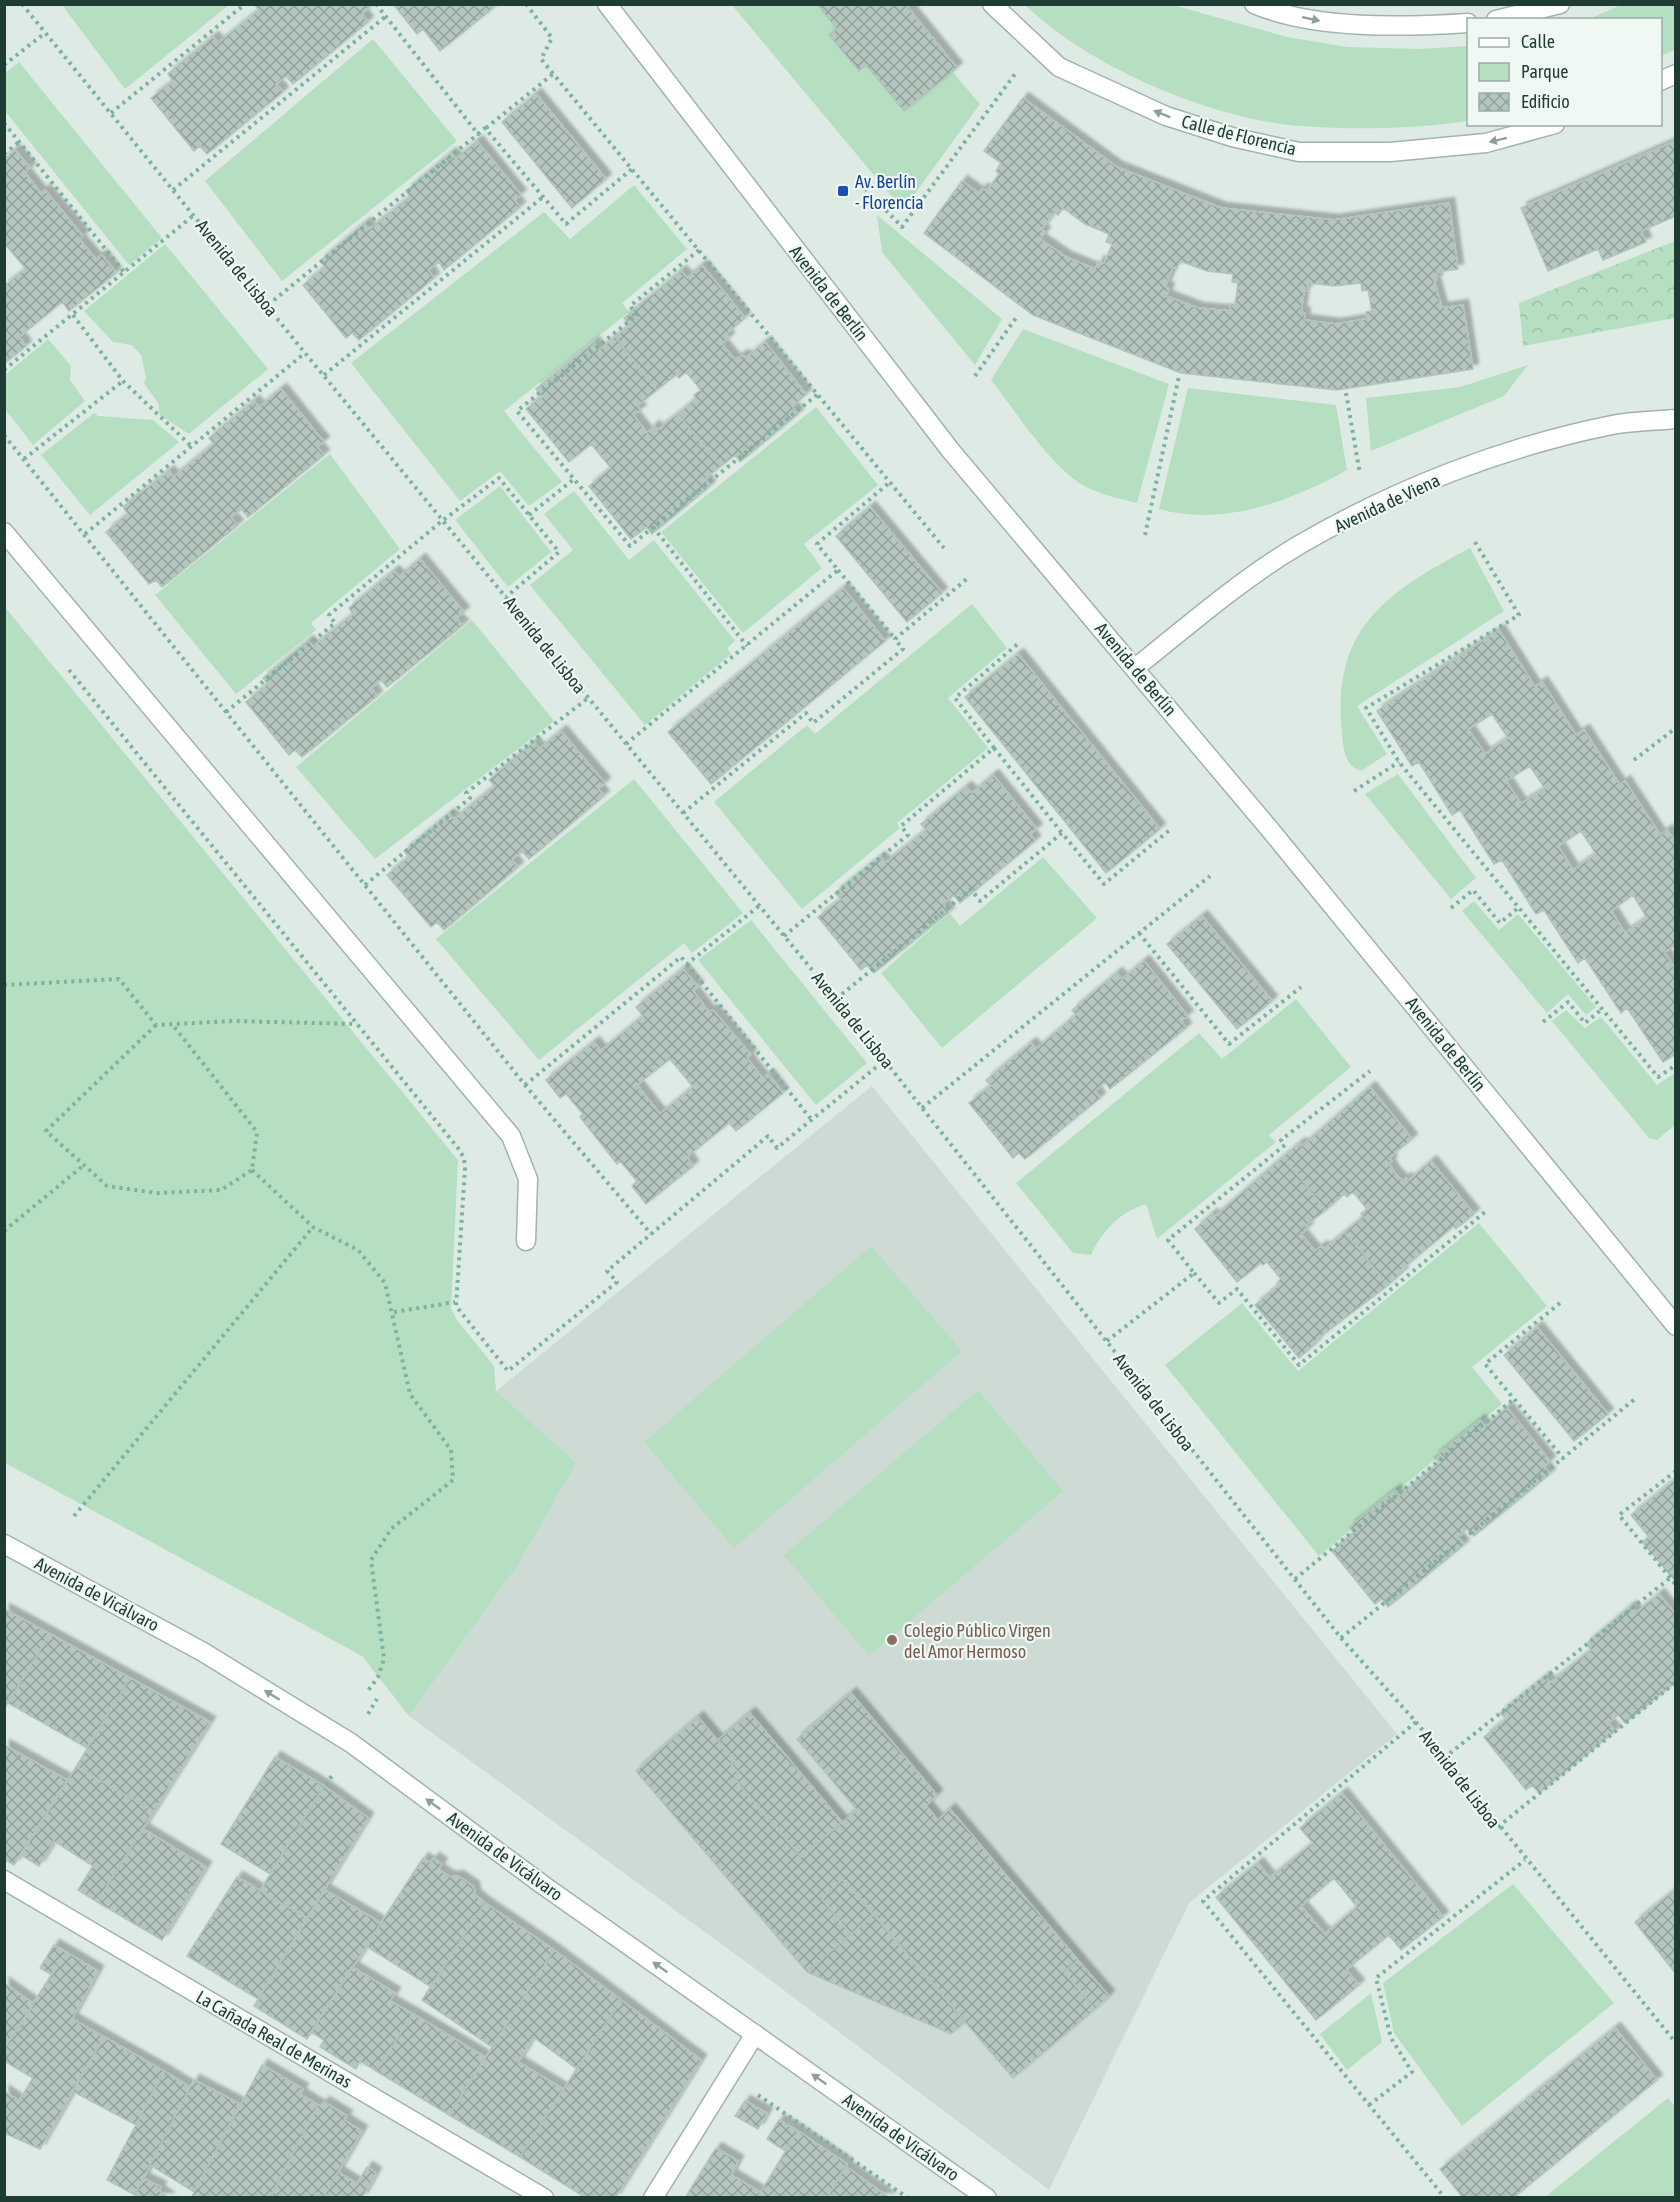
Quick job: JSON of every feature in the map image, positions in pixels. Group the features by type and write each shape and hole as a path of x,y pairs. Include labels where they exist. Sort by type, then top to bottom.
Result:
{"street":[{"name":"Avenida de Berlín","path":"607,4 951,451 1279,841 1676,1326"},
{"name":"Calle de Florencia","path":"992,4 1059,67 1166,116 1232,137 1299,152 1390,152 1486,143 1547,126"},
{"path":"1254,4 1319,21 1387,26 1467,22"},
{"path":"1504,18 1560,4"},
{"path":"1662,80 1676,74"},
{"name":"Avenida de Viena","path":"1135,668 1240,585 1299,546 1430,480 1522,447 1614,425 1676,419"},
{"path":"4,532 511,1136 528,1179 526,1240"},
{"name":"Avenida de Vicálvaro","path":"4,1544 202,1652 351,1743 543,1885 987,2198"},
{"name":"La Cañada Real de Merinas","path":"4,1880 544,2198"},
{"path":"653,2198 755,2034"}],"path":[{"path":"111,113 245,4"},
{"path":"376,4 478,134"},
{"path":"526,4 552,38 540,59 944,548"},
{"name":"Avenida de Lisboa","path":"23,5 442,521 836,999 1341,1638 1416,1722 1498,1827 1676,2043"},
{"path":"173,190 386,17"},
{"path":"4,65 45,33"},
{"path":"860,183 902,227 1022,64"},
{"path":"268,305 553,74"},
{"path":"4,123 124,272"},
{"path":"486,128 566,224 632,169"},
{"path":"4,154 20,142"},
{"path":"324,375 543,197"},
{"path":"4,370 194,215"},
{"path":"699,250 630,306 637,315 517,411 630,546 818,394"},
{"path":"73,315 123,381 191,446"},
{"path":"975,376 1018,315"},
{"path":"85,534 305,353"},
{"path":"1145,535 1179,376"},
{"path":"24,459 123,381"},
{"path":"1346,393 1360,474"},
{"path":"4,435 525,1085 651,1234"},
{"path":"226,712 335,623 329,615 442,521 499,478 559,552 506,597"},
{"path":"528,514 574,479"},
{"path":"683,813 806,713 813,723 903,649 817,544 890,482"},
{"path":"653,527 747,646"},
{"path":"1475,542 1519,615 1366,708 1400,762 1658,1077 1676,1065"},
{"path":"626,744 838,570"},
{"path":"895,639 968,578"},
{"path":"1020,642 955,698 1062,833 1104,884 1171,829"},
{"path":"64,664 465,1158 455,1302 508,1371 616,1282 607,1270 768,1136 777,1148 885,1060"},
{"path":"365,885 470,798 466,793 588,698"},
{"path":"1634,760 1676,728"},
{"path":"784,936 908,835 901,826 994,748"},
{"path":"1354,790 1400,762"},
{"path":"836,999 971,889 980,901 1062,833"},
{"path":"922,1108 1210,876"},
{"path":"1451,908 1473,890 1500,923 1518,908"},
{"path":"687,964 759,906"},
{"path":"1139,933 1229,1044 1301,987"},
{"path":"525,1085 681,957 811,1119"},
{"path":"4,985 119,979 156,1025"},
{"path":"1543,1022 1568,1002 1585,1023 1602,1009"},
{"path":"172,1024 257,1132 252,1170 221,1190 157,1193 108,1186 46,1131 156,1025 172,1024 234,1022 357,1024"},
{"path":"1370,1071 1281,1140 1285,1145 1168,1240 1194,1273 1219,1303 1237,1289 1299,1365 1485,1212"},
{"path":"4,1231 84,1165"},
{"path":"252,1170 312,1227 358,1250 385,1283 410,1394 451,1450 453,1480 391,1529 371,1560 384,1659 378,1677 366,1692"},
{"path":"74,1516 312,1227"},
{"path":"1107,1341 1194,1273"},
{"path":"393,1312 455,1302"},
{"path":"1560,1303 1485,1364 1563,1458"},
{"path":"1341,1638 1636,1398"},
{"path":"1294,1579 1515,1399"},
{"path":"1676,1472 1619,1515 1676,1585"},
{"path":"1444,1758 1670,1578"},
{"path":"1498,1827 1676,1682"},
{"path":"1416,1722 1203,1901 1444,2198"},
{"path":"1369,2105 1412,2072 1391,2038 1376,1978 1525,1860"},
{"path":"756,2094 908,2198"}],"shaded area":[{"name":"Colegio Público Virgen del Amor Hermoso","path":"872,1086 1397,1734 1189,1903 1049,2190 761,1973 409,1716 518,1565 575,1463 496,1391"}],"green space":[{"path":"1623,4 1675,5 1675,50 1662,56 1662,18 1591,18"},
{"path":"62,5 229,5 125,89"},
{"path":"732,5 817,5 837,29 830,35 859,71 866,65 903,110 952,71 980,104 903,210"},
{"path":"1025,5 1173,5 1287,37 1348,47 1420,49 1467,46 1467,121 1406,127 1343,128 1300,126 1228,113 1153,86 1117,69 1052,28"},
{"path":"373,39 457,141 282,281 205,181"},
{"path":"19,62 162,238 129,265 5,111 5,73"},
{"path":"634,185 687,249 622,303 629,312 504,411 562,482 529,506 500,471 460,501 351,363 544,212 570,239"},
{"path":"877,215 1002,319 975,365 882,252"},
{"path":"1675,241 1675,318 1523,346 1519,303"},
{"path":"165,244 268,369 189,434 160,415 158,403 144,383 146,377 141,355 132,345 113,342 84,311"},
{"path":"1023,329 1169,384 1137,503 1093,490 1079,483 1067,473 1043,449 991,380"},
{"path":"48,339 71,366 70,380 85,401 33,445 5,409 5,375"},
{"path":"1528,365 1504,396 1371,451 1366,398 1460,387"},
{"path":"1188,388 1336,405 1347,470 1280,501 1232,513 1183,514 1159,509"},
{"path":"816,407 878,485 804,544 822,568 743,633 661,532"},
{"path":"94,413 98,416 153,420 179,442 90,515 41,455"},
{"path":"330,454 400,549 311,623 316,630 236,694 155,595"},
{"path":"500,486 551,552 508,587 455,520"},
{"path":"574,491 629,560 654,540 735,641 727,648 731,654 645,725 530,585 573,550 544,514"},
{"path":"1470,548 1504,611 1357,706 1387,754 1361,771 1356,769 1348,761 1344,750 1341,697 1346,666 1356,640 1371,618 1390,598 1440,564"},
{"path":"972,604 1007,648 948,698 988,748 897,823 900,828 802,909 714,802 807,725 815,734"},
{"path":"4,606 458,1160 451,1309 457,1320 494,1366 496,1391 576,1463 518,1565 409,1716 362,1656 5,1463"},
{"path":"472,620 554,721 375,859 296,767"},
{"path":"1398,774 1476,878 1451,899 1365,794"},
{"path":"634,779 743,913 692,953 684,943 539,1060 436,939"},
{"path":"1043,857 1097,918 942,1048 881,973 950,913 960,926"},
{"path":"1474,901 1499,930 1518,914 1596,1007 1586,1015 1568,994 1547,1013 1462,911"},
{"path":"751,920 867,1063 816,1105 698,960"},
{"path":"1296,999 1351,1067 1269,1135 1276,1142 1157,1239 1146,1204 1120,1217 1106,1230 1091,1255 1073,1253 1016,1183 1199,1033 1222,1059"},
{"path":"1566,1010 1585,1028 1601,1017 1657,1085 1675,1073 1675,1125 1657,1140 1649,1138 1552,1021"},
{"path":"1479,1223 1547,1306 1472,1367 1502,1404 1319,1556 1165,1365 1242,1303 1298,1371"},
{"path":"871,1246 962,1351 734,1548 644,1442"},
{"path":"978,1390 1063,1491 869,1656 784,1555"},
{"path":"1513,1884 1614,2003 1462,2126 1394,2033 1383,1983"},
{"path":"1371,1993 1382,2042 1347,2070 1320,2034"},
{"path":"1668,2098 1675,2107 1675,2197 1545,2197"}],"building":[{"path":"254,4 366,4 369,8 362,14 368,22 293,84 286,76 276,84 283,92 207,154 200,146 194,151 151,98 173,81 168,74 213,37 218,43 259,10"},
{"path":"393,4 491,4 493,8 440,51 423,29 417,34"},
{"path":"817,4 905,4 957,68 904,111 866,65 859,71 829,35 837,29"},
{"path":"536,94 606,179 572,208 502,122"},
{"path":"1023,98 1117,167 1221,208 1334,220 1449,203 1458,269 1437,272 1437,280 1434,280 1442,308 1463,305 1473,369 1337,390 1181,373 1033,315 924,233 962,181 979,193 982,189 987,191 999,174 996,171 1001,163 984,151","holes":["1063,208 1085,224 1109,234 1106,242 1112,244 1104,264 1099,261 1095,269 1066,257 1040,239 1045,232 1041,230 1054,212 1058,215","1180,261 1207,271 1233,274 1232,282 1238,283 1235,305 1231,304 1230,311 1198,308 1166,296 1169,289 1165,287 1173,267 1177,268","1308,283 1335,286 1361,283 1362,291 1368,290 1372,311 1366,312 1367,319 1335,324 1304,320 1305,313 1301,312 1304,291 1307,291"]},
{"path":"477,141 521,195 514,200 520,207 444,270 439,262 428,270 434,278 359,340 352,333 346,338 303,285 325,267 320,261 365,223 370,229 410,197 406,191 451,153 456,159"},
{"path":"1676,141 1676,216 1641,231 1646,242 1603,260 1598,249 1548,271 1521,208"},
{"path":"15,150 30,168 25,173 41,193 45,190 83,236 79,239 96,259 102,255 116,273 69,311 62,302 19,337 26,346 4,364 4,286 26,269 4,243 4,159"},
{"path":"702,265 745,318 726,334 729,338 722,344 735,360 743,355 746,358 765,342 806,394 792,407 798,414 740,462 735,455 721,466 678,414 696,398 694,395 701,390 686,372 679,378 676,375 657,390 615,337 630,326 624,318 681,271 687,278"},
{"path":"615,337 657,390 637,406 641,410 633,415 647,433 654,426 657,430 678,414 721,466 705,479 710,486 652,534 647,527 631,539 589,486 611,468 591,444 569,462 526,409 542,397 536,389 594,342 599,350"},
{"path":"281,389 324,442 317,447 324,455 248,517 241,509 231,518 238,525 162,587 156,580 149,584 106,532 128,514 123,507 169,471 173,477 214,444 209,438 254,401 259,407"},
{"path":"870,507 942,593 907,622 836,536"},
{"path":"420,559 464,612 456,618 463,625 387,687 381,680 371,688 377,696 302,757 295,750 289,755 246,702 268,684 263,678 308,641 313,647 353,614 349,608 394,571 399,577"},
{"path":"843,588 885,641 711,784 668,732"},
{"path":"1499,630 1535,687 1542,682 1576,735 1584,730 1620,785 1625,781 1660,835 1667,830 1676,843 1676,945 1664,952 1676,970 1676,1054 1663,1062 1627,1008 1621,1013 1585,958 1578,963 1544,910 1536,914 1502,860 1494,864 1460,810 1452,815 1419,762 1412,766 1377,711","holes":["1492,714 1508,738 1485,754 1468,729","1530,766 1545,789 1521,804 1506,781","1581,831 1596,854 1573,870 1558,846","1633,895 1647,918 1625,933 1611,911"]},
{"path":"1018,654 1160,829 1106,873 965,697"},
{"path":"561,731 605,783 598,789 604,796 529,859 522,851 512,860 518,867 444,930 437,922 431,927 387,875 409,857 404,851 449,814 454,819 495,786 489,780 534,742 539,749"},
{"path":"993,775 1037,829 1030,834 1035,841 960,903 954,895 943,904 949,912 874,973 867,965 861,970 818,917 841,899 835,893 880,857 885,863 905,847 926,830 921,824 966,787 972,793"},
{"path":"1202,916 1272,1001 1237,1029 1167,944"},
{"path":"1144,961 1188,1016 1181,1021 1186,1028 1110,1089 1105,1082 1095,1091 1100,1098 1025,1159 1019,1153 1013,1158 969,1103 991,1086 986,1080 1031,1043 1036,1049 1076,1015 1072,1010 1117,973 1122,979"},
{"path":"683,969 698,987 693,991 709,1012 713,1010 751,1055 747,1058 763,1079 768,1074 783,1093 736,1131 729,1123 687,1157 693,1166 646,1204 632,1186 637,1181 620,1161 617,1164 580,1117 583,1114 566,1094 560,1098 546,1080 594,1042 601,1051 643,1016 636,1007","holes":["670,1059 693,1087 660,1114 637,1085"]},
{"path":"1370,1087 1412,1139 1389,1158 1392,1161 1389,1164 1394,1172 1403,1181 1406,1178 1408,1181 1431,1161 1474,1214 1456,1229 1454,1226 1401,1270 1403,1272 1388,1285 1345,1232 1363,1217 1361,1214 1367,1209 1353,1192 1347,1197 1344,1194 1326,1210 1283,1157 1300,1143 1302,1146"},
{"path":"1283,1157 1326,1210 1305,1226 1308,1228 1301,1234 1315,1251 1322,1246 1324,1249 1345,1232 1388,1285 1315,1341 1316,1343 1299,1358 1255,1305 1279,1285 1277,1283 1281,1279 1267,1262 1263,1265 1261,1263 1237,1282 1195,1229 1212,1214 1214,1217"},
{"path":"1537,1327 1608,1414 1574,1441 1504,1355"},
{"path":"1507,1408 1550,1461 1544,1467 1550,1474 1474,1536 1467,1529 1457,1537 1464,1545 1388,1607 1382,1599 1375,1604 1332,1551 1354,1533 1349,1527 1395,1490 1399,1496 1440,1463 1434,1457 1480,1420 1485,1427"},
{"path":"1676,1479 1676,1582 1642,1542 1649,1537 1631,1515"},
{"path":"1659,1594 1676,1615 1676,1682 1625,1723 1618,1715 1608,1723 1615,1731 1539,1793 1532,1785 1526,1790 1484,1737 1506,1719 1500,1713 1545,1677 1550,1683 1591,1650 1586,1644 1631,1606 1636,1613"},
{"path":"4,1609 50,1634 4,1709"},
{"path":"50,1634 130,1678 87,1748 8,1703"},
{"path":"130,1678 210,1722 154,1811 76,1767"},
{"path":"851,1693 937,1795 926,1806 938,1820 950,1809 1078,1960 1064,1972 1095,2009 1013,2078 843,1879 821,1898 851,1934 807,1972 636,1771 698,1717 735,1761 731,1764 739,1773 734,1778 801,1857 857,1810 797,1739"},
{"path":"750,1713 842,1822 801,1857 734,1778 739,1773 731,1764 735,1761 718,1740"},
{"path":"4,1745 67,1780 14,1865 4,1859"},
{"path":"275,1757 324,1786 270,1874 221,1844"},
{"path":"76,1767 154,1811 97,1902 78,1890 93,1866 54,1841 39,1866 21,1855"},
{"path":"324,1786 368,1818 307,1918 260,1891"},
{"path":"1342,1793 1443,1917 1401,1950 1389,1935 1346,1970 1359,1985 1316,2020 1216,1897 1258,1863 1270,1878 1313,1843 1300,1828","holes":["1334,1878 1357,1907 1325,1934 1301,1906"]},
{"path":"143,1829 206,1867 162,1940 97,1902"},
{"path":"423,1858 430,1863 434,1858 442,1864 438,1869 450,1877 458,1876 474,1887 475,1895 485,1903 431,1987 366,1946"},
{"path":"237,1877 307,1918 258,1999 187,1956"},
{"path":"843,1879 874,1914 851,1934 821,1898"},
{"path":"1676,1889 1676,1974 1635,1922"},
{"path":"325,1890 381,1923 307,2039 254,2006"},
{"path":"485,1903 554,1950 492,2047 422,2000"},
{"path":"874,1914 965,2022 951,2034 807,1972"},
{"path":"54,1945 66,1952 52,1975 40,1968"},
{"path":"554,1950 621,2000 577,2069 533,2037 518,2062 563,2089 520,2157 449,2115"},
{"path":"66,1952 98,1971 72,2019 104,2037 40,2149 4,2133 4,2091 19,2101 33,2078 4,2061 4,2049"},
{"path":"1078,1960 1109,1996 1095,2009 1064,1972"},
{"path":"352,1967 395,1993 390,2001 413,2014 376,2071 360,2061 356,2069 320,2047 324,2040 311,2032"},
{"path":"4,1983 34,2004 4,2049"},
{"path":"621,2000 701,2060 615,2198 586,2198 520,2157"},
{"path":"413,2014 485,2057 449,2115 376,2071"},
{"path":"1615,2028 1657,2080 1513,2198 1463,2198 1440,2169"},
{"path":"104,2037 164,2071 136,2125 72,2091"},
{"path":"262,2065 303,2089 300,2094 318,2105 270,2198 191,2198"},
{"path":"164,2071 190,2087 135,2195 107,2180"},
{"path":"194,2080 240,2104 194,2192 150,2165"},
{"path":"745,2101 767,2113 758,2129 735,2116"},
{"path":"324,2102 347,2116 344,2120 362,2131 323,2198 310,2190 306,2198 270,2198 318,2105 321,2106"},
{"path":"779,2120 798,2131 785,2151 767,2139"},
{"path":"798,2131 847,2164 827,2198 757,2198"},
{"path":"716,2148 738,2161 731,2175 760,2192 757,2198 685,2198"},
{"path":"845,2166 890,2198 827,2198"},
{"path":"367,2167 376,2173 362,2198 323,2198 338,2172 357,2184"},
{"path":"143,2178 161,2187 159,2191 169,2198 133,2198"},
{"path":"310,2190 322,2198 306,2198"}],"place":[{"name":"Av. Berlín - Florencia","path":"843,191"},
{"name":"Colegio Público Virgen del Amor Hermoso","path":"892,1640"}]}
